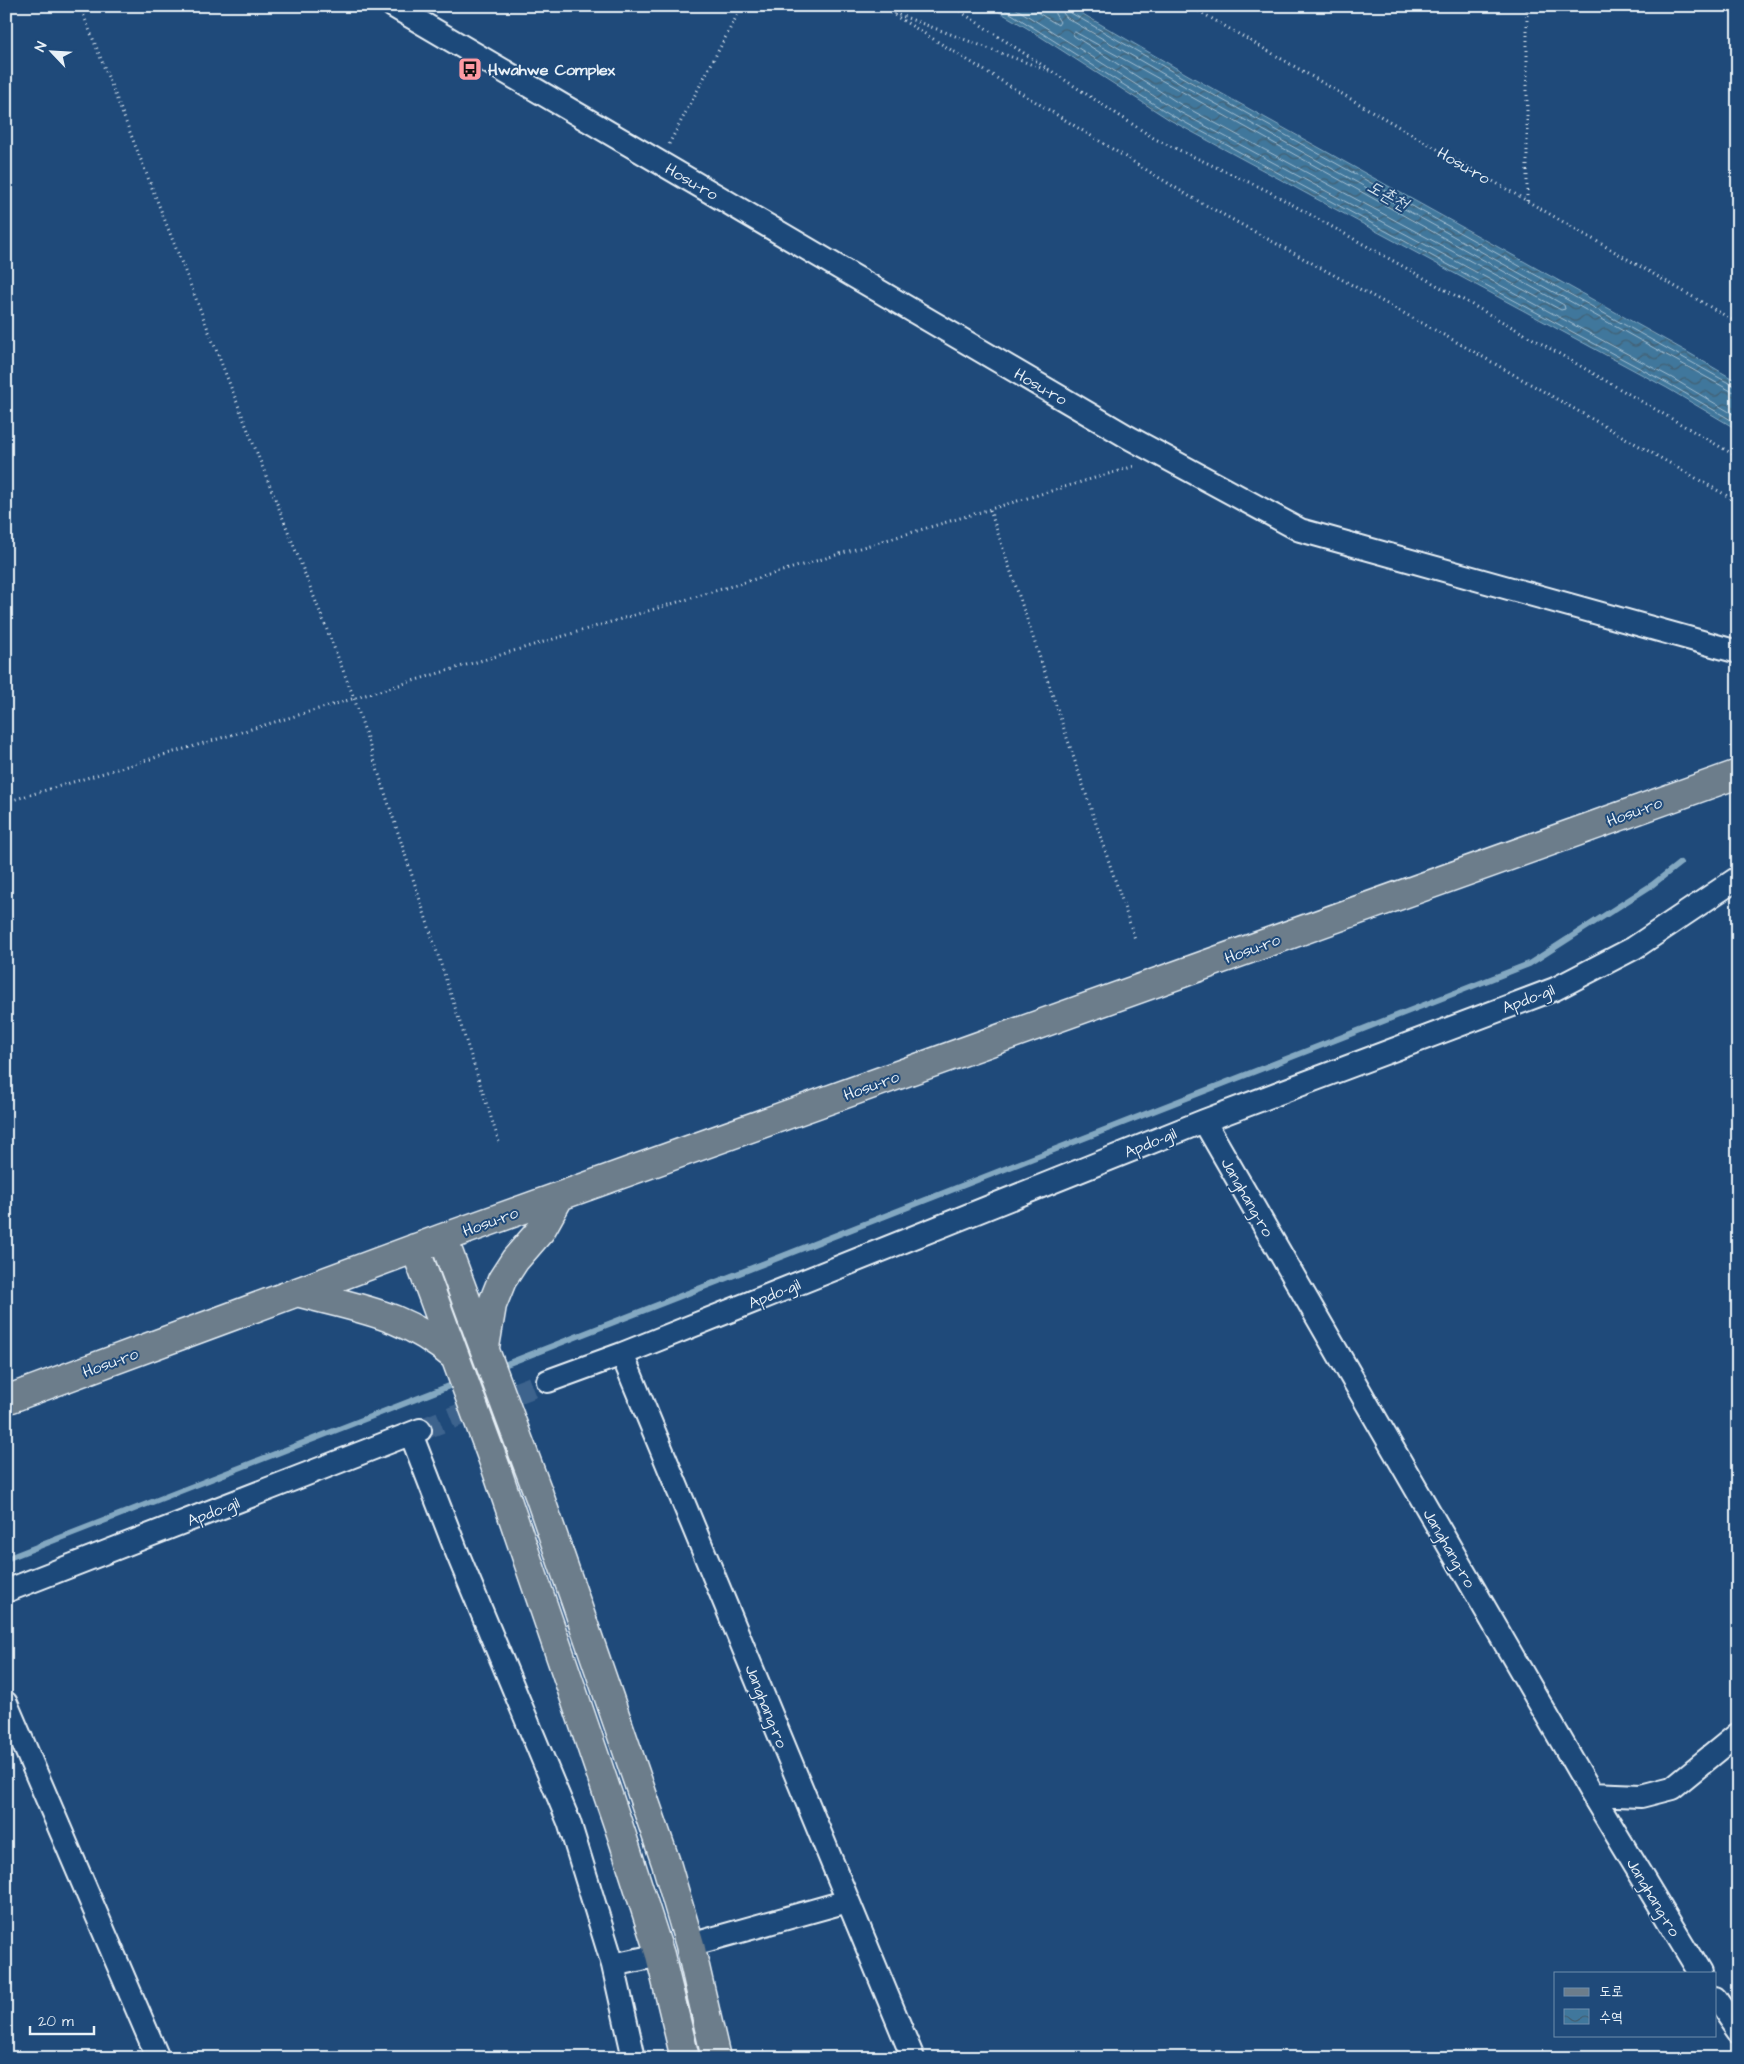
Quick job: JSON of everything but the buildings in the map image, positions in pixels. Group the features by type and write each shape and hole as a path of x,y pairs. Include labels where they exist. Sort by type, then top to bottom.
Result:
{"main road":[{"name":"Hosu-ro","path":"6,1400 415,1248 1738,774"},
{"path":"486,1353 492,1305 502,1280 515,1260 541,1230 560,1196"},
{"path":"443,1238 539,1495 666,1863 690,1945 716,2058"},
{"path":"415,1248 496,1468 619,1827 660,1955 685,2058"},
{"path":"297,1292 370,1310 395,1319 436,1341 457,1363"}],"street":[{"name":"Hosu-ro","path":"393,6 1165,457 1300,530 1738,652"},
{"name":"Apdo-gil","path":"548,1381 622,1354 1204,1121 1556,989 1634,948 1738,878"},
{"name":"Janghang-ro","path":"1204,1121 1592,1794 1699,1972"},
{"name":"Janghang-ro","path":"622,1354 913,2058"},
{"name":"Apdo-gil","path":"6,1591 415,1432 456,1550 569,1822 613,1965"},
{"path":"6,1703 158,2058"},
{"path":"1592,1794 1641,1796 1672,1788 1738,1734"},
{"path":"690,1945 848,1901"},
{"path":"634,2058 613,1965 660,1955"},
{"path":"1716,1999 1738,2031"}],"path":[{"path":"80,6 354,698 500,1145"},
{"path":"659,162 742,6"},
{"path":"877,6 1056,73"},
{"path":"952,6 1155,139 1266,190 1537,341 1738,457"},
{"name":"Hosu-ro","path":"1190,6 1738,323"},
{"path":"1526,201 1527,6"},
{"path":"886,10 1190,196 1445,335 1738,502"},
{"path":"6,802 1165,457"},
{"path":"990,510 1135,939"}],"water":[{"name":"도촌천","path":"989,6 1069,6 1190,76 1689,353 1738,382 1738,430 1667,388 1170,120 1027,28"}],"waterway":[{"path":"499,1367 1529,964 1652,885 1680,863"},
{"path":"6,1559 457,1383"}],"tunnel":[{"path":"420,1430 548,1381"}],"place":[{"name":"Hwahwe Complex","path":"470,69"}]}
